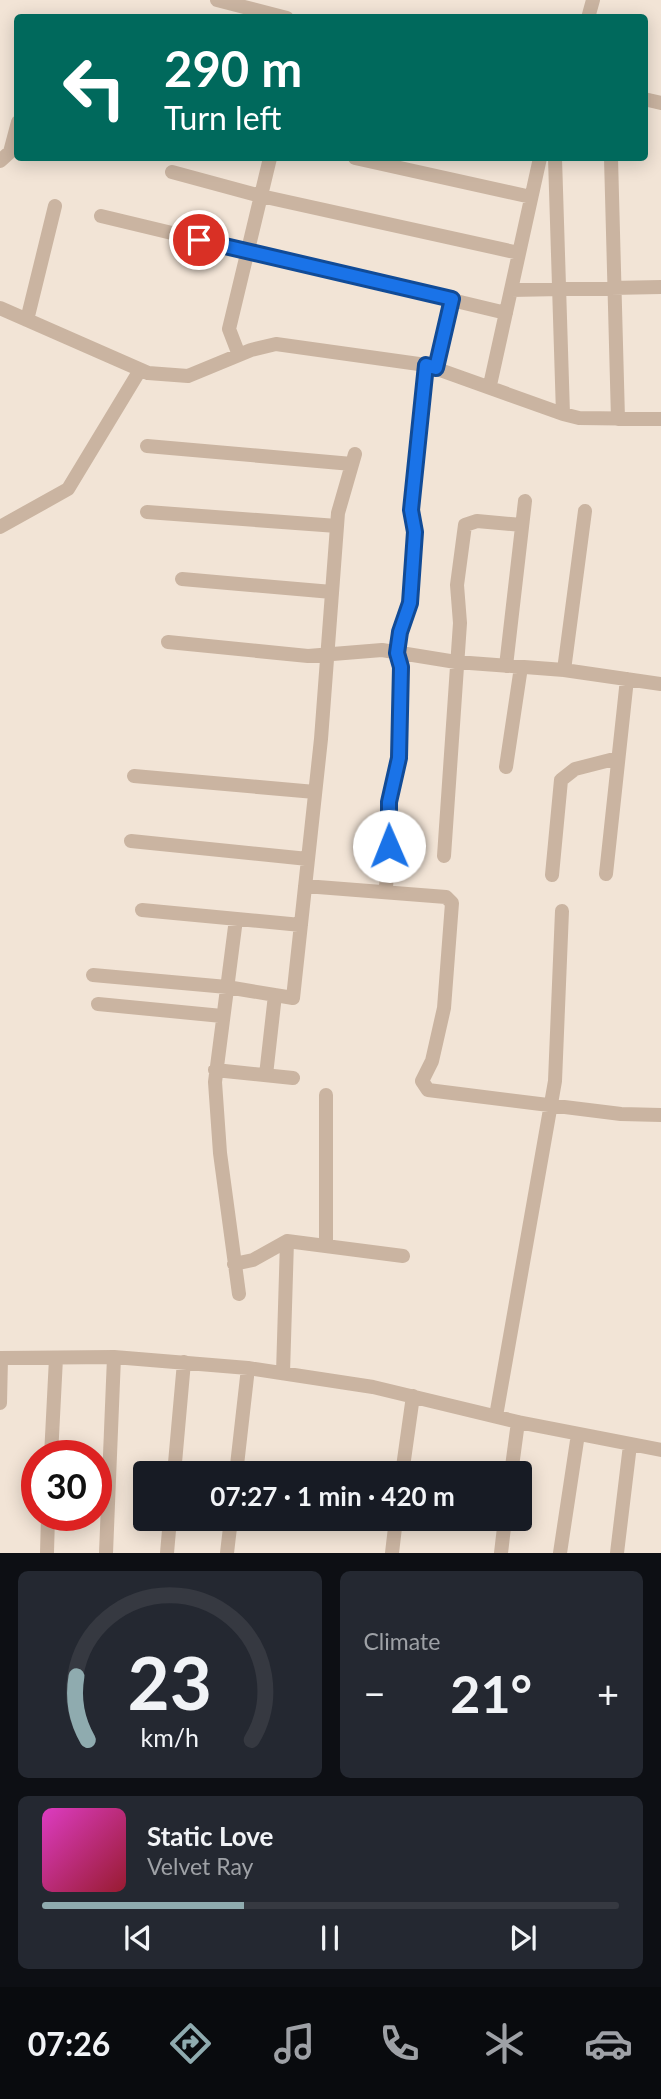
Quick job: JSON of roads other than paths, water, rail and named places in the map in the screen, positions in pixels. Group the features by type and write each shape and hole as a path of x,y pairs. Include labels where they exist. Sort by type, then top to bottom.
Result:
{"street":[{"path":"217,0 271,14"},
{"path":"0,161 9,152 14,135"},
{"path":"239,355 229,329 269,161"},
{"path":"369,161 531,197"},
{"path":"490,385 539,161"},
{"path":"555,161 563,415"},
{"path":"611,161 618,419"},
{"path":"172,172 261,196 519,253"},
{"path":"27,320 55,206"},
{"path":"101,216 506,313"},
{"path":"511,290 661,288"},
{"path":"386,892 389,802 399,758 401,667 397,653 400,632 410,603 415,532 411,510 431,366 452,299"},
{"path":"0,309 140,370 164,377 188,376 265,345 276,344 431,366 490,385 563,415 661,419"},
{"path":"0,527 68,489 140,370"},
{"path":"93,975 227,987 293,998 328,655 337,526 354,459 147,446"},
{"path":"506,767 525,501"},
{"path":"564,670 585,511"},
{"path":"147,512 337,526"},
{"path":"444,856 460,623 457,585 465,525 477,521 522,525"},
{"path":"182,579 332,592"},
{"path":"168,642 308,656 370,650 456,662 564,670 661,684"},
{"path":"606,874 627,680"},
{"path":"552,875 561,780 575,769 618,758"},
{"path":"134,776 315,792"},
{"path":"131,841 308,859"},
{"path":"305,886 446,897 452,903 444,1007 432,1061 422,1081 428,1090 621,1114 661,1115"},
{"path":"142,910 301,925"},
{"path":"496,1416 555,1081 562,911"},
{"path":"236,919 215,1070 220,1153 239,1294"},
{"path":"265,1075 275,995"},
{"path":"98,1004 222,1016"},
{"path":"215,1070 293,1078"},
{"path":"326,1095 326,1245"},
{"path":"234,1264 253,1260 287,1241 402,1256"},
{"path":"283,1373 287,1241"},
{"path":"106,1553 114,1357"},
{"path":"0,1403 0,1358 114,1357 283,1373 413,1396 518,1422 661,1450"},
{"path":"52,1440 56,1358"},
{"path":"175,1461 184,1362"},
{"path":"237,1461 248,1368"},
{"path":"404,1461 413,1396"},
{"path":"513,1461 518,1422"},
{"path":"560,1553 578,1433"},
{"path":"617,1553 630,1445"},
{"path":"47,1553 48,1531"},
{"path":"167,1553 169,1531"},
{"path":"227,1553 230,1531"},
{"path":"392,1553 395,1531"},
{"path":"500,1553 503,1531"}]}
